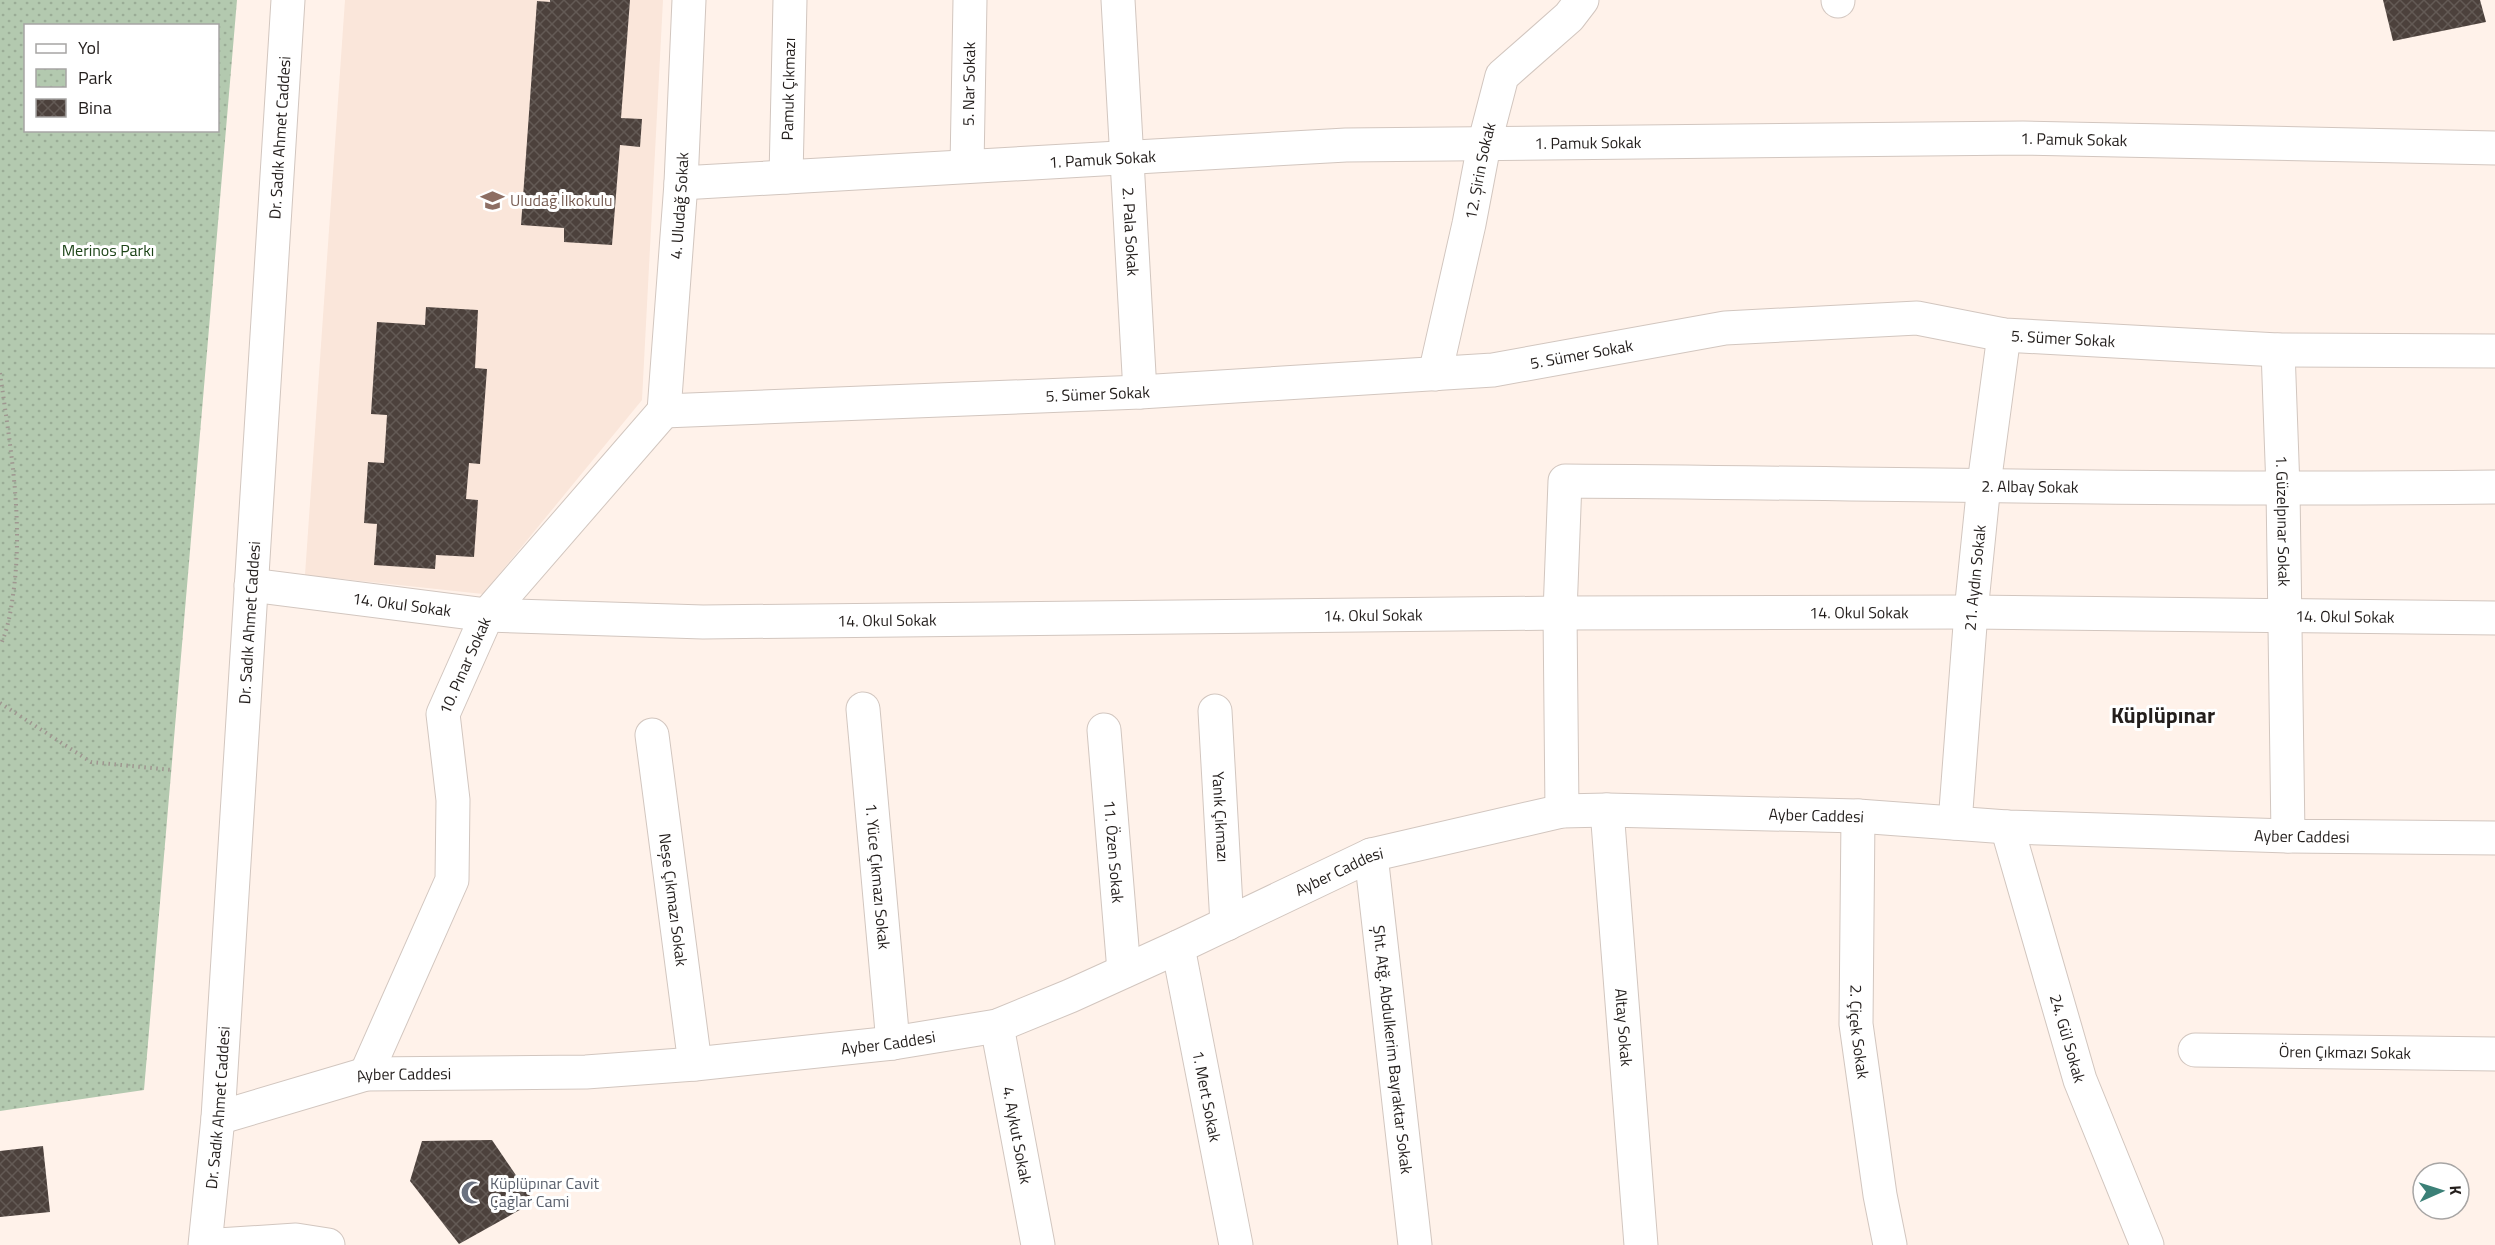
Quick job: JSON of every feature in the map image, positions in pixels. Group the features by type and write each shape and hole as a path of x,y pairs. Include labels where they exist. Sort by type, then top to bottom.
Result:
{"street":[{"name":"Dr. Sadık Ahmet Caddesi","path":"205,1245 218,1118 288,0"},
{"name":"4. Uludağ Sokak","path":"664,411 681,183 689,0"},
{"name":"Pamuk Çıkmazı","path":"786,177 790,0"},
{"name":"5. Nar Sokak","path":"967,166 970,0"},
{"name":"2. Pala Sokak","path":"1118,0 1140,392"},
{"name":"12. Şirin Sokak","path":"1435,374 1469,224 1484,145 1502,76 1569,17 1582,0"},
{"name":"1. Pamuk Sokak","path":"681,183 1346,145 2023,138 2495,148"},
{"name":"5. Sümer Sokak","path":"664,411 1140,392 1493,370 1725,328 1917,318 2004,335 2278,350 2495,351"},
{"name":"21. Aydın Sokak","path":"1955,823 1971,612 1984,484 2004,335"},
{"name":"1. Güzelpınar Sokak","path":"2278,350 2283,489 2288,836"},
{"name":"10. Pınar Sokak","path":"366,1074 452,880 453,800 443,714 487,615 664,411"},
{"name":"2. Albay Sokak","path":"1560,613 1565,481 2283,489 2495,487"},
{"name":"14. Okul Sokak","path":"251,585 487,615 703,622 1560,613 1971,612 2495,618"},
{"path":"1560,613 1562,811"},
{"name":"1. Yüce Çıkmazı Sokak","path":"863,709 893,1043"},
{"name":"Yanık Çıkmazı","path":"1215,711 1227,924"},
{"name":"11. Özen Sokak","path":"1104,730 1124,971"},
{"name":"Neşe Çıkmazı Sokak","path":"652,735 695,1064"},
{"name":"Altay Sokak","path":"1607,810 1641,1245"},
{"name":"Ayber Caddesi","path":"218,1118 366,1074 586,1072 695,1064 893,1043 997,1026 1178,947 1371,855 1562,811 1858,816 2007,827 2288,836 2495,838"},
{"name":"2. Çiçek Sokak","path":"1858,816 1856,1024 1880,1195 1890,1245"},
{"name":"24. Gül Sokak","path":"2007,827 2080,1080 2147,1245"},
{"name":"Şht. Atğ. Abdulkerim Bayraktar Sokak","path":"1371,855 1416,1245"},
{"name":"1. Mert Sokak","path":"1178,947 1236,1245"},
{"name":"4. Aykut Sokak","path":"997,1026 1038,1245"},
{"name":"Ören Çıkmazı Sokak","path":"2195,1050 2495,1054"},
{"path":"218,1245 296,1240 328,1245"}],"path":[{"path":"0,373 17,490 18,560 9,627 0,645"},
{"path":"0,703 91,762 172,770"}],"shaded area":[{"name":"Uludağ İlkokulu","path":"345,0 663,0 642,400 483,594 305,575"}],"green space":[{"name":"Merinos Parkı","path":"0,0 237,0 144,1090 0,1111"}],"building":[{"path":"550,0 630,0 621,118 642,119 640,147 620,145 612,245 564,242 564,228 521,225 537,1 550,2"},
{"path":"2383,0 2480,0 2486,22 2393,41"},
{"path":"426,307 478,310 475,368 487,369 480,464 469,463 466,499 478,500 474,557 436,555 435,569 374,565 377,524 364,523 368,462 384,463 387,415 371,414 377,322 425,325"},
{"name":"Küplüpınar Cavit Çağlar Cami","path":"492,1140 534,1202 459,1244 410,1181 422,1141"},
{"path":"43,1146 50,1212 0,1217 0,1151"}],"place":[{"name":"Uludağ İlkokulu","path":"492,200"},
{"name":"Küplüpınar Cavit Çağlar Cami","path":"472,1192"}],"district":[{"name":"Küplüpınar","path":"2163,715"}]}
